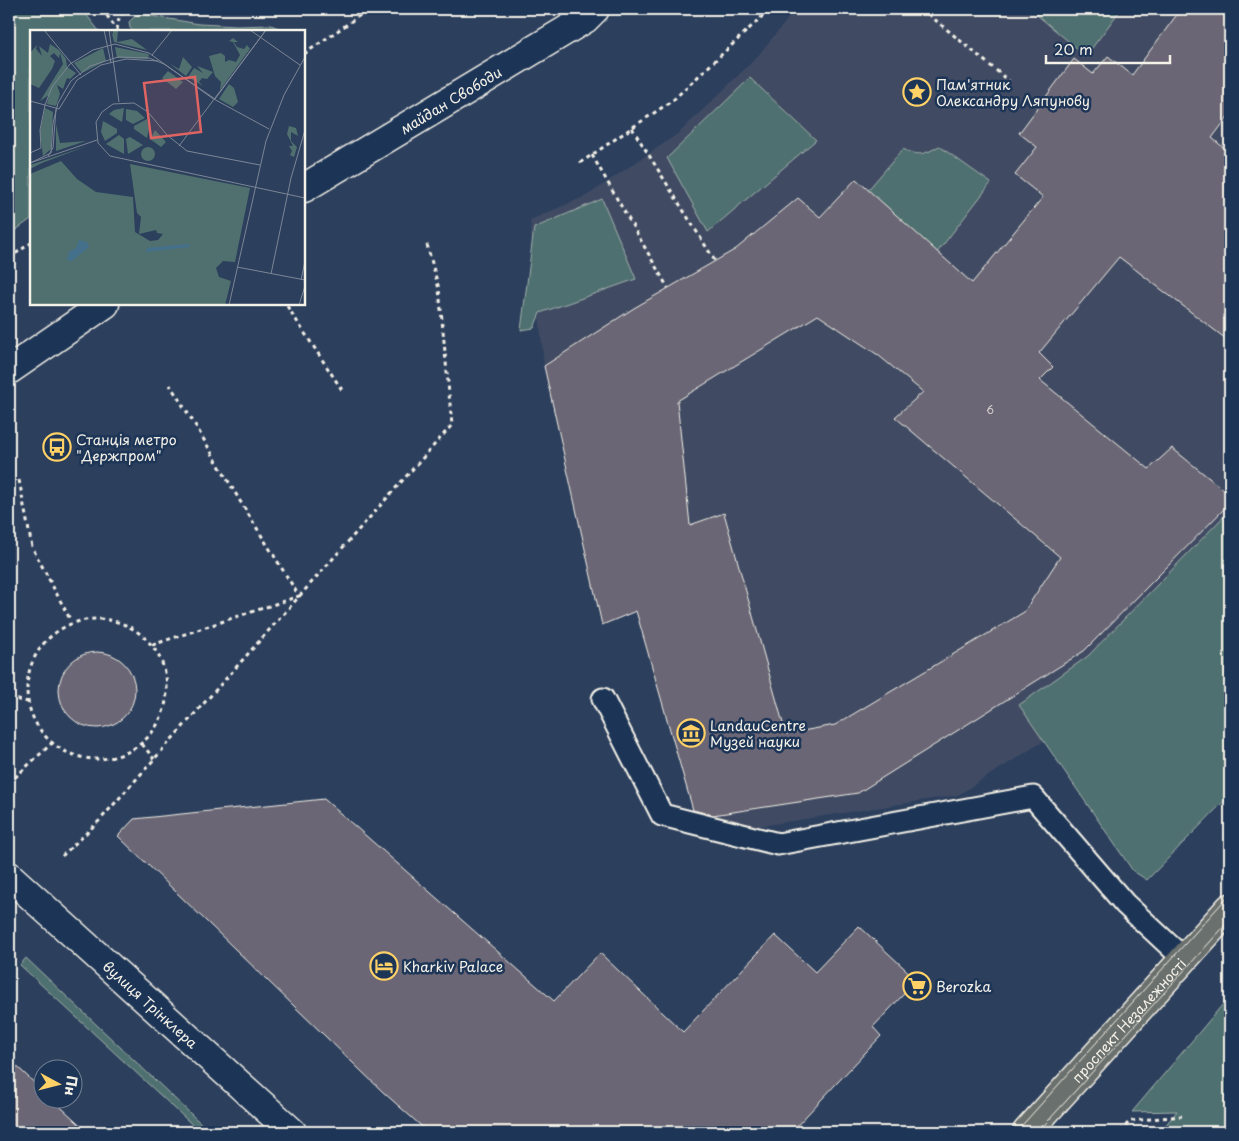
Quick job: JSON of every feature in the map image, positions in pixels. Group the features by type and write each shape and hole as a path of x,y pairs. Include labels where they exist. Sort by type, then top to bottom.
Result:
{"main road":[{"name":"майдан Свободи","path":"305,187 584,19 595,9"},
{"path":"9,370 105,305"},
{"name":"вулиця Трінклера","path":"9,876 292,1132"},
{"name":"проспект Незалежності","path":"1027,1132 1230,908"}],"lane":[{"path":"603,699 662,815 778,844 1033,797 1125,904 1184,959"}],"path":[{"path":"102,9 117,30"},
{"path":"118,30 119,18 125,9"},
{"path":"247,9 333,9"},
{"path":"305,53 369,9"},
{"path":"580,163 673,100 769,9"},
{"path":"922,9 1010,81"},
{"path":"632,128 715,261"},
{"path":"592,155 668,288"},
{"path":"62,856 99,821 452,425 439,289 426,240"},
{"path":"9,258 30,244"},
{"path":"287,306 344,394"},
{"path":"170,385 299,596"},
{"path":"19,480 32,547 71,621"},
{"path":"152,645 299,596"},
{"path":"94,618 115,621 136,630 152,645 163,664 168,685 166,707 156,728 142,744 120,756 96,759 73,755 52,743 36,724 28,702 28,677 36,654 51,636 71,621 94,618"},
{"path":"9,698 28,702"},
{"path":"9,784 52,743"},
{"path":"142,744 154,759"},
{"path":"1120,1132 1130,1121 1182,1116"}],"shaded area":[{"path":"796,9 1230,9 1230,624 958,795 742,829 695,817 636,611 602,625 544,366 530,220 588,195 679,133 756,58"}],"green space":[{"path":"9,9 82,9 98,30 30,30 30,220 9,235"},
{"path":"1039,9 1121,9 1086,56 1037,15"},
{"path":"140,14 199,24 271,25 282,30 132,30 129,22"},
{"path":"750,78 816,140 708,232 667,158"},
{"path":"939,146 991,183 936,254 862,197 903,149 918,154"},
{"path":"602,199 636,279 540,313 534,328 521,330 534,228"},
{"path":"1230,510 1230,795 1147,880 1133,871 1019,705 1088,656"},
{"path":"26,958 210,1132 200,1132 20,965"},
{"path":"1230,1000 1230,1132 1160,1132 1177,1111 1132,1112 1223,1004"}],"building":[{"path":"1181,9 1230,9 1230,114 1212,138 1230,153 1230,342 1119,257 1039,353 1053,367 1040,380 1149,469 1172,448 1230,495 1230,503 1084,651 858,793 713,815 693,810 636,611 602,625 544,366 634,308 736,249 798,198 820,217 856,179 972,283 1043,197 1015,175 1037,147 1019,133 1074,59 1093,74 1108,56 1132,75","holes":["818,315 878,355 923,392 895,417 1060,557 1024,612 835,725 786,734 724,513 690,525 677,401"]},
{"path":"90,652 104,652 118,658 129,669 135,683 132,705 124,717 104,728 90,728 76,722 65,711 59,697 59,683 65,669 76,658"},
{"name":"Kharkiv Palace","path":"324,799 554,1001 600,953 683,1032 775,935 815,972 859,926 917,980 873,1027 881,1036 791,1132 428,1132 383,1092 118,836 134,819"},
{"path":"9,1059 32,1081 32,1108 62,1108 88,1132 9,1132"}],"tram line":[{"path":"1016,1132 1230,894"},
{"path":"1038,1132 1230,920"}],"place":[{"name":"Пам'ятник Олександру Ляпунову","path":"917,92"},
{"name":"Станція метро \"Держпром\"","path":"57,447"},
{"name":"LandauCentre Музей науки","path":"691,733"},
{"name":"Kharkiv Palace","path":"384,966"},
{"name":"Berozka","path":"917,986"}]}
